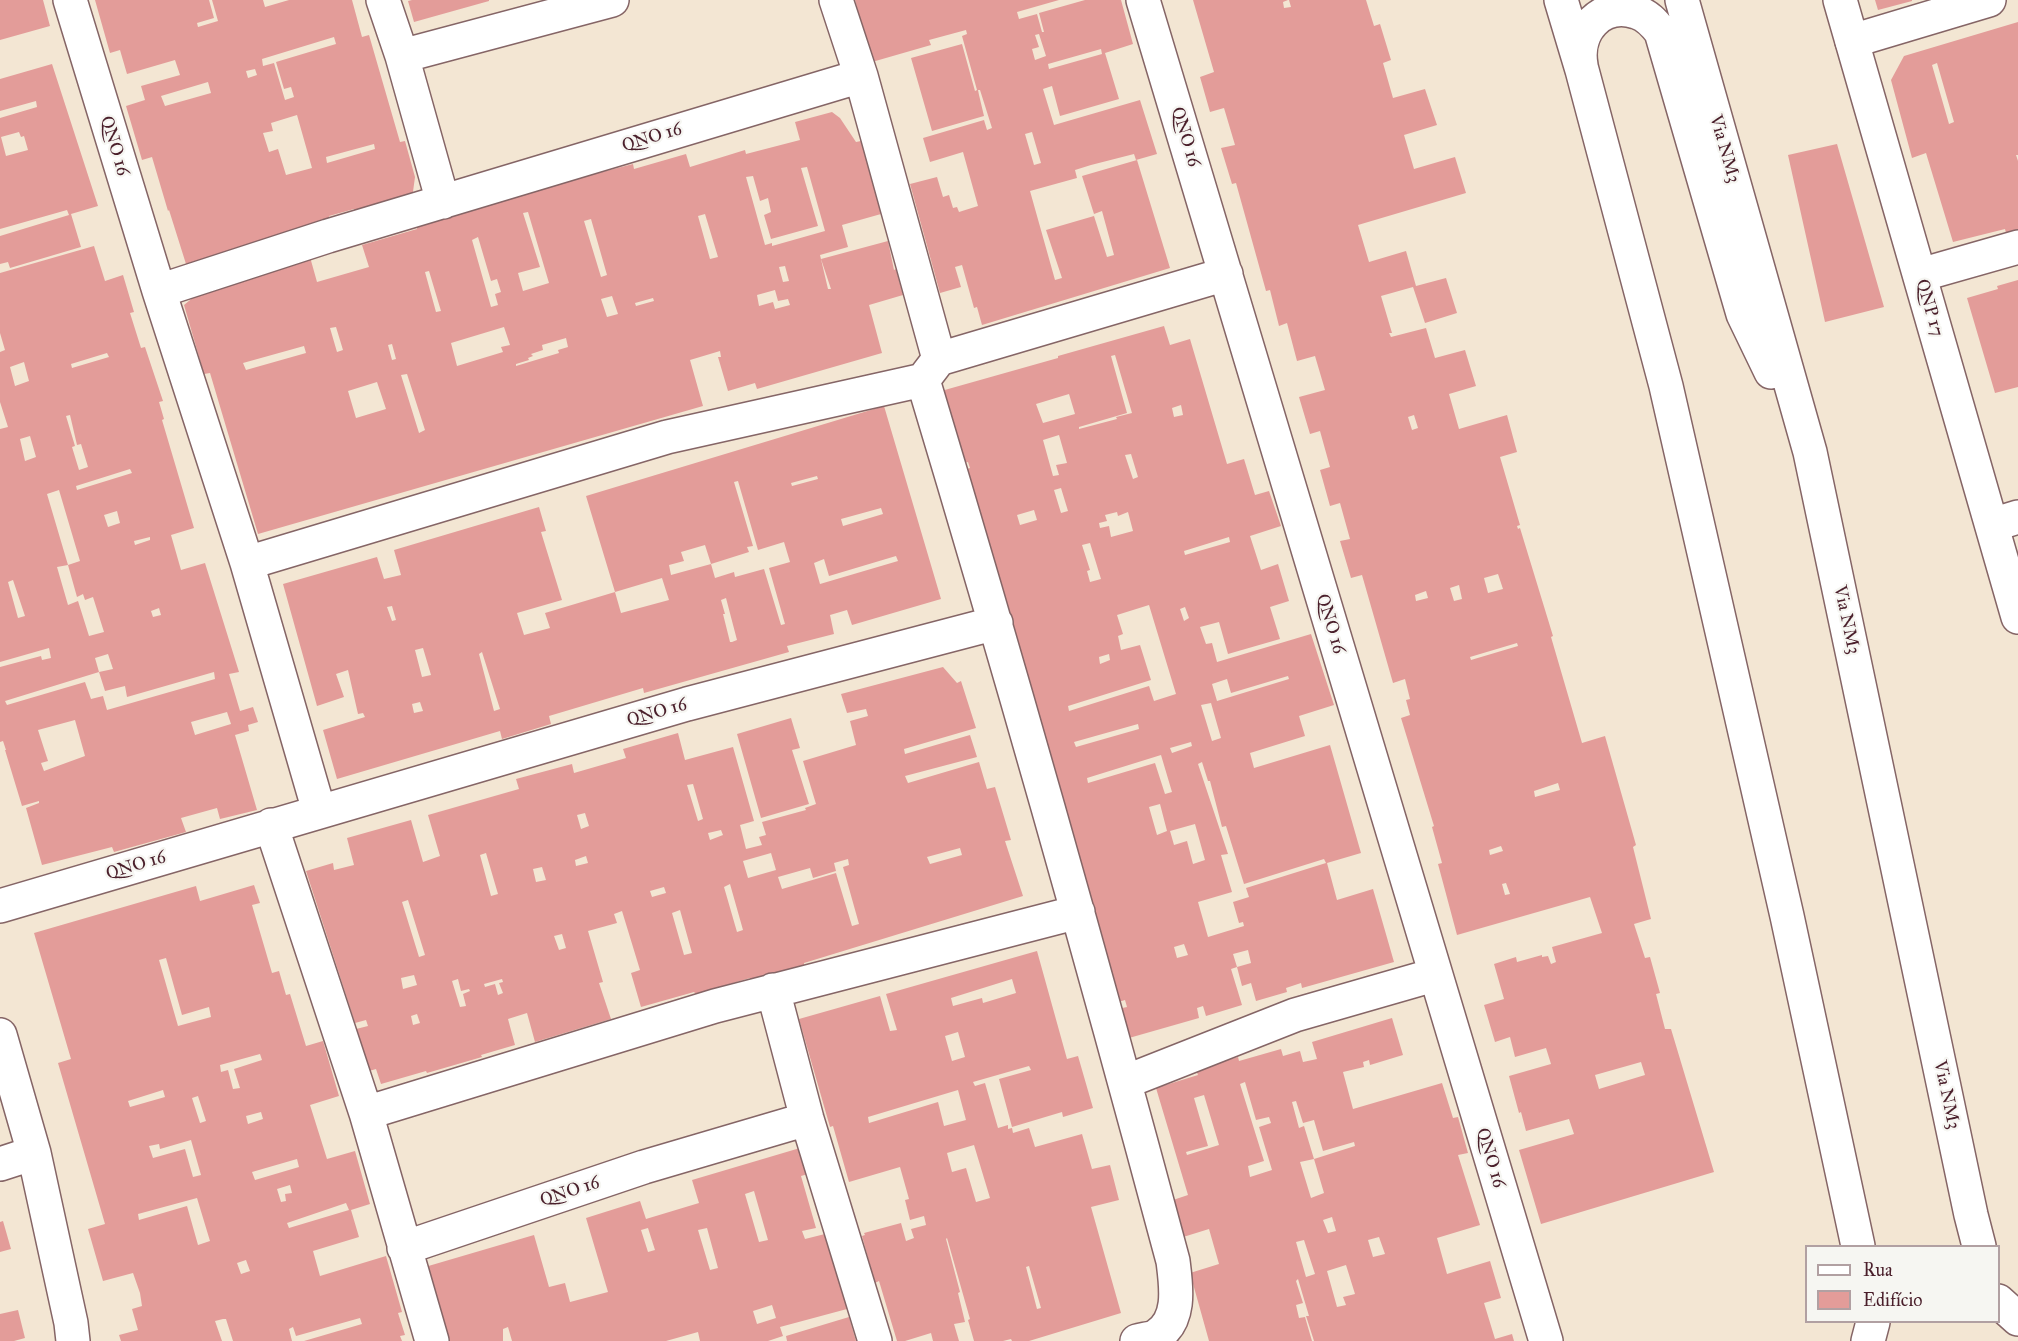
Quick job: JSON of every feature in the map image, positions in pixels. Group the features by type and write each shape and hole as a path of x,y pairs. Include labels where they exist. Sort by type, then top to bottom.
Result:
{"street":[{"name":"QNO 16","path":"70,0 159,291 247,563 319,811"},
{"path":"383,0 402,56 443,201"},
{"path":"402,56 612,0"},
{"path":"836,0 861,76 931,369 996,623 1173,1261 1176,1289 1175,1311 1170,1322 1156,1336 1137,1341"},
{"name":"QNO 16","path":"1143,0 1434,975 1546,1341"},
{"path":"1561,0 1582,70 1666,386 1787,916 1858,1245"},
{"name":"Via NM3","path":"1682,0 1810,452 1979,1245"},
{"name":"QNP 17","path":"1840,0 1920,275 2005,521 2018,617"},
{"path":"1852,41 1989,0"},
{"path":"1582,70 1579,53 1582,36 1592,22 1606,13 1623,9 1638,12 1651,20 1661,32 1743,314 1810,452"},
{"name":"QNO 16","path":"159,291 328,236 861,76"},
{"path":"1920,275 2018,247"},
{"path":"247,563 667,437 931,369 1226,274"},
{"name":"QNO 16","path":"0,906 687,704 996,623"},
{"path":"271,825 366,1113 432,1341"},
{"path":"366,1113 715,1006 1078,912"},
{"path":"1125,1082 1295,1015 1434,975"},
{"path":"773,990 807,1119 875,1341"},
{"path":"0,1035 34,1153 73,1341"},
{"name":"QNO 16","path":"404,1248 644,1167 807,1119"},
{"path":"0,1164 34,1153"},
{"path":"2000,1295 2018,1296"},
{"path":"2000,1303 2018,1319"},
{"path":"1175,1311 1186,1341"},
{"path":"1868,1341 1873,1323"}],"building":[{"path":"0,0 43,0 50,26 0,40"},
{"path":"95,0 209,0 214,18 197,23 198,27 218,21 212,0 263,0 265,7 289,0 352,0 362,37 369,35 400,142 405,141 415,177 412,199 356,215 354,209 329,216 331,222 186,264 152,157 142,160 126,106 145,100 141,86 180,75 175,60 127,74 120,50 110,53","holes":["334,37 336,44 276,62 284,89 291,87 294,97 285,100 274,63 263,66 262,59","255,69 257,75 248,78 246,71","208,82 211,93 165,106 161,96","297,115 312,168 286,175 278,149 269,152 263,133 273,131 271,123","374,144 375,149 327,163 326,157"]},
{"path":"855,0 1059,0 1017,12 1019,19 1037,14 1042,32 1044,32 1039,13 1085,0 1121,0 1133,44 1105,53 1119,99 1060,116 1052,86 1043,89 1054,125 1140,100 1157,154 1136,160 1134,154 1091,165 1075,170 1077,178 1030,191 1055,280 1062,278 1046,230 1094,216 1107,257 1114,255 1102,211 1094,214 1082,176 1137,160 1170,268 982,325 977,307 974,308 962,265 955,267 961,287 940,293 910,184 937,177 943,197 949,195 953,208 957,207 959,212 978,206 963,152 930,162 923,138 984,120 987,130 992,128 980,90 978,90 984,116 932,131 911,58 962,44 975,91 977,90 962,36 967,34 966,30 929,40 931,45 872,62","holes":["1039,34 1046,56 1035,60 1032,49 1039,47 1035,35","1101,49 1102,54 1049,69 1048,64","1032,132 1041,163 1034,165 1025,134"]},
{"path":"1193,0 1288,0 1283,2 1284,8 1291,7 1289,0 1366,0 1374,26 1380,24 1391,60 1383,63 1393,98 1425,89 1437,125 1404,135 1414,169 1455,157 1466,193 1358,225 1369,262 1406,251 1416,286 1446,278 1457,313 1425,323 1413,287 1381,296 1392,333 1389,333 1391,337 1426,328 1435,358 1465,350 1476,386 1449,394 1459,429 1507,415 1517,452 1500,457 1520,525 1517,526 1518,529 1520,528 1553,636 1551,637 1582,743 1605,736 1636,845 1633,847 1651,919 1634,924 1645,958 1650,957 1660,993 1656,994 1665,1029 1671,1029 1714,1172 1541,1224 1519,1150 1574,1134 1569,1119 1526,1131 1509,1076 1551,1064 1546,1048 1515,1057 1510,1037 1495,1042 1484,1005 1504,999 1494,964 1516,957 1517,962 1542,955 1542,957 1548,956 1551,964 1556,962 1552,947 1602,933 1590,897 1457,935 1438,864 1442,863 1432,827 1434,826 1401,718 1410,715 1406,700 1410,699 1405,679 1393,683 1362,575 1351,578 1340,541 1350,539 1340,503 1330,506 1320,470 1330,467 1320,431 1310,434 1299,397 1325,390 1315,356 1297,361 1287,323 1279,326 1270,290 1266,291 1236,183 1232,184 1221,148 1235,145 1224,108 1210,112 1200,77 1214,72","holes":["1414,415 1418,428 1412,430 1408,417","1498,574 1503,589 1488,593 1484,578","1459,585 1462,599 1454,601 1450,588","1426,591 1428,598 1416,601 1415,595","1517,643 1518,646 1471,660 1470,657","1558,783 1560,790 1535,797 1534,791","1501,846 1503,851 1490,855 1489,850","1506,883 1510,894 1505,895 1502,884","1641,1062 1645,1075 1599,1089 1595,1075"]},
{"path":"1875,0 1912,0 1912,1 1878,10"},
{"path":"408,1 489,1 414,22"},
{"path":"2018,22 2018,155 2016,155 2018,161 2018,233 2007,237 2005,229 1953,242 1926,153 1912,158 1891,80 1904,56","holes":["1937,63 1954,122 1949,124 1932,65"]},
{"path":"52,64 98,206 71,214 81,247 10,268 8,262 0,264 0,236 69,215 67,210 0,229 0,118 37,107 36,101 0,111 0,79","holes":["19,132 21,137 24,136 28,150 6,156 1,137"]},
{"path":"832,112 840,118 856,142 861,141 881,214 842,225 848,247 820,255 828,289 831,289 821,259 888,241 894,270 896,269 903,295 869,305 882,353 757,389 755,383 728,391 718,357 721,357 720,351 690,360 703,406 258,534 210,373 204,374 184,305 201,291 310,257 317,282 369,267 362,245 579,178 633,164 634,169 686,154 690,167 745,150 746,154 800,140 795,122","holes":["807,167 825,231 772,246 772,243 765,245 746,177 753,176 760,201 768,198 771,212 764,215 771,239 818,226 801,168","528,212 549,283 523,291 518,273 540,267 523,213","705,214 718,257 710,259 698,216","591,219 607,275 601,277 584,221","478,237 491,281 497,279 501,292 495,294 498,305 491,307 472,240","785,266 789,281 783,282 779,267","429,271 441,311 436,312 425,272","775,290 778,301 788,299 790,305 775,309 773,302 759,306 757,295","612,296 618,314 607,317 601,299","653,298 654,301 636,306 635,303","336,327 343,350 337,352 330,328","504,327 510,345 501,347 503,352 457,366 451,343","566,338 568,347 558,350 559,353 516,366 533,356 531,354 543,350 542,345","392,344 396,359 392,360 388,345","304,346 306,353 246,370 243,363","407,374 425,430 419,433 401,375","377,382 386,409 356,418 348,391"]},
{"path":"1837,144 1884,307 1825,322 1788,155"},
{"path":"94,246 105,281 123,275 134,312 130,313 141,348 145,347 163,401 159,402 164,419 162,420 194,528 171,535 181,570 205,563 239,672 229,674 240,711 253,707 258,722 248,725 249,731 235,735 257,810 220,819 217,808 181,818 186,832 114,852 112,847 42,865 26,808 39,801 22,806 3,741 0,742 0,667 41,656 42,660 51,658 49,648 0,662 0,429 8,427 0,402 0,352 5,350 0,333 0,273","holes":["107,353 109,357 72,368 71,364","24,362 29,381 15,386 10,367","70,415 77,445 81,444 88,467 79,470 72,447 75,446 66,416","30,436 36,457 25,461 20,439","130,469 132,473 77,490 76,486","59,490 80,561 68,565 47,494","117,511 120,523 108,527 104,515","150,537 150,540 135,545 134,541","68,565 77,597 83,594 85,600 93,597 104,632 89,636 78,601 68,605 57,567","13,580 25,616 18,618 8,582","159,608 161,615 153,617 151,611","108,654 113,669 99,672 95,658","99,672 105,691 125,686 127,697 214,672 215,679 107,710 103,696 91,699 85,682 7,705 5,701","227,712 231,724 195,735 191,722","75,720 85,756 44,771 41,763 48,761 38,730"]},
{"path":"2018,280 2018,387 1995,393 1967,298 1998,289 1997,286"},
{"path":"1164,326 1170,345 1190,339 1227,464 1244,459 1255,495 1269,491 1281,526 1250,536 1261,570 1278,564 1289,601 1270,607 1280,639 1228,654 1219,622 1200,627 1206,644 1212,643 1217,662 1311,634 1334,705 1299,716 1305,736 1250,753 1254,768 1330,745 1361,853 1327,863 1337,900 1373,889 1394,962 1302,988 1301,983 1286,988 1287,992 1256,1001 1251,983 1242,986 1237,967 1231,969 1242,1005 1206,1016 1203,1006 1197,1008 1199,1018 1115,1042 927,395 1058,358 1058,356","holes":["1115,355 1132,413 1079,429 1079,427 1127,413 1111,356","1069,394 1075,414 1043,423 1036,404","1181,405 1183,415 1174,417 1172,408","1059,435 1067,463 1056,465 1059,475 1053,476 1043,440","1131,454 1138,477 1133,479 1125,455","968,462 970,468 961,471 959,464","1061,488 1068,511 1061,513 1054,490","1034,510 1037,520 1020,525 1017,515","1117,512 1118,516 1128,512 1133,531 1111,537 1109,526 1100,528 1099,523 1107,521 1105,515","1229,537 1230,542 1185,555 1184,551","1090,543 1101,579 1090,582 1087,571 1090,570 1082,545","1149,605 1176,694 1154,701 1149,686 1069,711 1068,706 1151,680 1140,645 1121,650 1118,636 1123,634 1117,615","1185,607 1189,618 1184,621 1180,609","1109,654 1110,660 1100,664 1099,657","1288,676 1289,679 1217,701 1212,684 1227,679 1231,693","1211,703 1221,738 1212,741 1201,705","1138,724 1139,729 1076,747 1074,742","1191,742 1192,746 1172,753 1170,748","1161,755 1172,792 1165,794 1155,763 1088,783 1087,778","1202,762 1208,781 1210,781 1222,827 1226,826 1244,884 1324,859 1326,863 1246,888 1249,897 1233,902 1239,923 1243,922 1244,926 1208,937 1198,902 1232,892 1221,855 1228,854 1198,764","1160,804 1167,831 1157,835 1149,807","1195,824 1205,860 1193,864 1187,841 1174,845 1170,831","1184,944 1188,955 1177,958 1174,947","1248,950 1251,963 1237,967 1233,954","1125,1000 1127,1007 1113,1010 1112,1004"]},
{"path":"884,406 941,599 852,625 847,610 830,615 834,634 787,646 789,652 644,693 643,688 549,716 551,724 502,739 500,731 337,779 323,730 365,717 363,713 358,714 348,670 336,674 344,697 317,706 283,584 377,557 384,579 401,575 394,550 539,507 546,531 541,532 562,600 517,613 524,635 550,628 545,613 615,592 586,496","holes":["817,476 818,479 792,486 791,483","738,481 758,550 784,542 790,562 769,568 785,624 781,625 764,569 735,577 734,572 715,578 711,564 749,552 747,547 753,546 734,482","881,508 883,514 843,526 841,519","705,545 711,564 671,575 669,565 684,561 681,552","896,556 898,561 820,584 814,563 824,559 829,576","662,578 669,600 621,613 615,592","726,598 737,640 732,642 730,642 723,614 725,614 721,600","392,606 396,620 392,621 387,607","423,648 431,675 422,677 415,650","482,652 500,709 494,711 479,654","420,702 423,711 414,713 412,704"]},
{"path":"943,667 957,683 961,681 976,728 904,749 905,754 970,735 977,757 905,776 908,783 979,762 987,789 995,787 1011,840 1005,841 1023,896 804,963 804,965 641,1007 631,973 640,970 622,911 614,914 617,923 588,931 603,982 599,983 611,1019 535,1042 527,1013 508,1019 515,1045 481,1055 482,1057 381,1084 376,1069 369,1071 356,1029 368,1026 366,1020 355,1023 306,871 333,863 334,870 354,865 347,838 411,820 423,862 440,856 428,815 519,789 516,779 572,764 574,773 626,758 623,749 678,733 685,760 733,747 754,821 740,825 746,849 762,845 759,837 766,835 762,822 806,810 805,808 816,804 803,761 856,745 850,721 868,716 866,709 847,713 841,694","holes":["693,784 703,819 698,821 687,785","585,813 589,826 581,829 577,815","721,830 723,835 710,840 708,833","960,848 962,855 930,864 927,857","486,853 498,894 491,896 480,855","771,853 776,870 748,878 743,861","586,856 588,863 576,866 575,860","848,859 849,865 843,867 859,924 852,926 836,873 782,889 778,877 810,868 813,878 836,871 834,863","542,867 546,880 536,882 533,869","730,884 743,930 737,932 724,887","664,887 666,893 652,897 650,891","408,900 425,955 419,957 402,902","680,910 692,953 684,955 672,913","562,934 566,948 559,950 554,936","414,975 417,985 403,989 401,978","458,979 461,991 469,989 470,991 463,994 466,1006 460,1007 452,981","502,979 503,982 499,983 503,993 498,995 495,984 485,987 484,984","417,1014 420,1023 413,1025 411,1016"]},
{"path":"791,718 800,748 792,750 809,804 761,818 737,734"},
{"path":"254,885 260,903 252,905 272,973 279,971 286,995 290,994 306,1046 323,1041 339,1096 310,1105 327,1159 355,1151 370,1204 351,1210 359,1237 313,1251 320,1276 386,1256 402,1312 398,1313 405,1335 400,1336 402,1341 304,1341 362,1324 360,1318 296,1336 293,1327 289,1329 292,1341 233,1341 226,1319 223,1319 215,1321 222,1341 121,1341 119,1335 138,1330 132,1309 142,1306 140,1293 133,1273 103,1281 88,1229 105,1224 58,1063 71,1059 34,933 196,886 200,901","holes":["166,958 182,1015 209,1007 211,1017 178,1026 159,960","260,1054 262,1060 234,1069 240,1088 233,1089 228,1070 221,1072 220,1065","163,1090 165,1097 130,1107 128,1101","198,1096 206,1121 200,1123 192,1098","261,1112 263,1119 248,1124 246,1116","191,1140 201,1175 193,1177 185,1149 153,1158 149,1146 159,1144 160,1149","297,1159 299,1167 255,1180 252,1172","290,1185 292,1193 285,1194 286,1201 281,1202 277,1189","197,1198 210,1241 198,1245 187,1206 139,1220 138,1214","346,1203 349,1210 289,1228 287,1223","246,1260 250,1271 241,1274 237,1263"]},
{"path":"1037,951 1067,1059 1078,1056 1093,1108 1063,1117 1062,1112 1012,1127 999,1079 1031,1070 1029,1066 973,1082 975,1086 985,1083 998,1128 1008,1125 1008,1129 1012,1128 1013,1133 1029,1128 1035,1147 1082,1134 1092,1169 1110,1165 1119,1200 1091,1207 1121,1313 1029,1341 1012,1341 1011,1339 974,1341 947,1238 965,1322 954,1324 959,1341 933,1341 931,1333 905,1341 897,1341 879,1281 875,1283 862,1236 865,1235 864,1233 901,1223 906,1241 914,1238 911,1229 926,1225 924,1216 910,1220 905,1200 909,1199 900,1167 849,1182 833,1126 830,1127 799,1019 880,996 890,1031 897,1030 886,994","holes":["1012,979 1016,993 983,1003 982,998 953,1006 951,998","958,1032 965,1057 952,1061 945,1036","958,1090 966,1120 944,1126 938,1102 869,1123 868,1117","974,1145 990,1198 976,1202 966,1168 952,1172 947,1153","1029,1266 1041,1308 1037,1309 1026,1267"]},
{"path":"1392,1018 1403,1055 1370,1065 1369,1060 1363,1062 1364,1067 1343,1072 1353,1109 1442,1083 1453,1118 1458,1117 1468,1153 1458,1155 1480,1225 1437,1238 1447,1274 1490,1261 1501,1298 1484,1303 1495,1339 1512,1334 1514,1341 1314,1341 1298,1279 1296,1281 1303,1303 1296,1305 1299,1318 1305,1317 1312,1341 1209,1341 1190,1273 1219,1264 1209,1229 1180,1238 1170,1201 1188,1195 1156,1088 1198,1075 1196,1070 1238,1057 1239,1061 1281,1049 1283,1056 1300,1051 1303,1062 1317,1059 1312,1042","holes":["1245,1082 1256,1120 1269,1117 1271,1123 1259,1127 1272,1170 1250,1177 1248,1166 1264,1161 1240,1084","1204,1095 1219,1145 1187,1155 1186,1152 1208,1146 1194,1098","1296,1101 1303,1123 1314,1120 1323,1151 1354,1142 1355,1146 1314,1159 1304,1126 1299,1128 1292,1102","1314,1159 1324,1193 1311,1198 1300,1162","1332,1217 1336,1231 1328,1233 1323,1220","1379,1237 1385,1254 1373,1257 1368,1240","1304,1240 1315,1274 1306,1277 1296,1242","1346,1265 1355,1294 1343,1297 1346,1305 1337,1307 1327,1271"]},
{"path":"800,1148 808,1174 801,1176 816,1228 802,1231 805,1239 825,1234 849,1307 780,1327 783,1336 768,1341 700,1341 698,1332 666,1341 512,1341 508,1327 503,1329 503,1341 448,1341 425,1267 534,1235 549,1287 565,1283 570,1302 608,1292 586,1218 640,1201 646,1219 699,1203 692,1180","holes":["754,1191 768,1240 759,1242 745,1194","648,1228 655,1250 648,1252 641,1230","707,1228 718,1268 710,1270 698,1230","772,1305 776,1318 757,1324 753,1311"]},
{"path":"3,1221 11,1249 0,1252 0,1222"},
{"path":"18,1310 25,1338 0,1341 0,1314"},
{"path":"849,1317 856,1341 787,1341 786,1336"}]}
